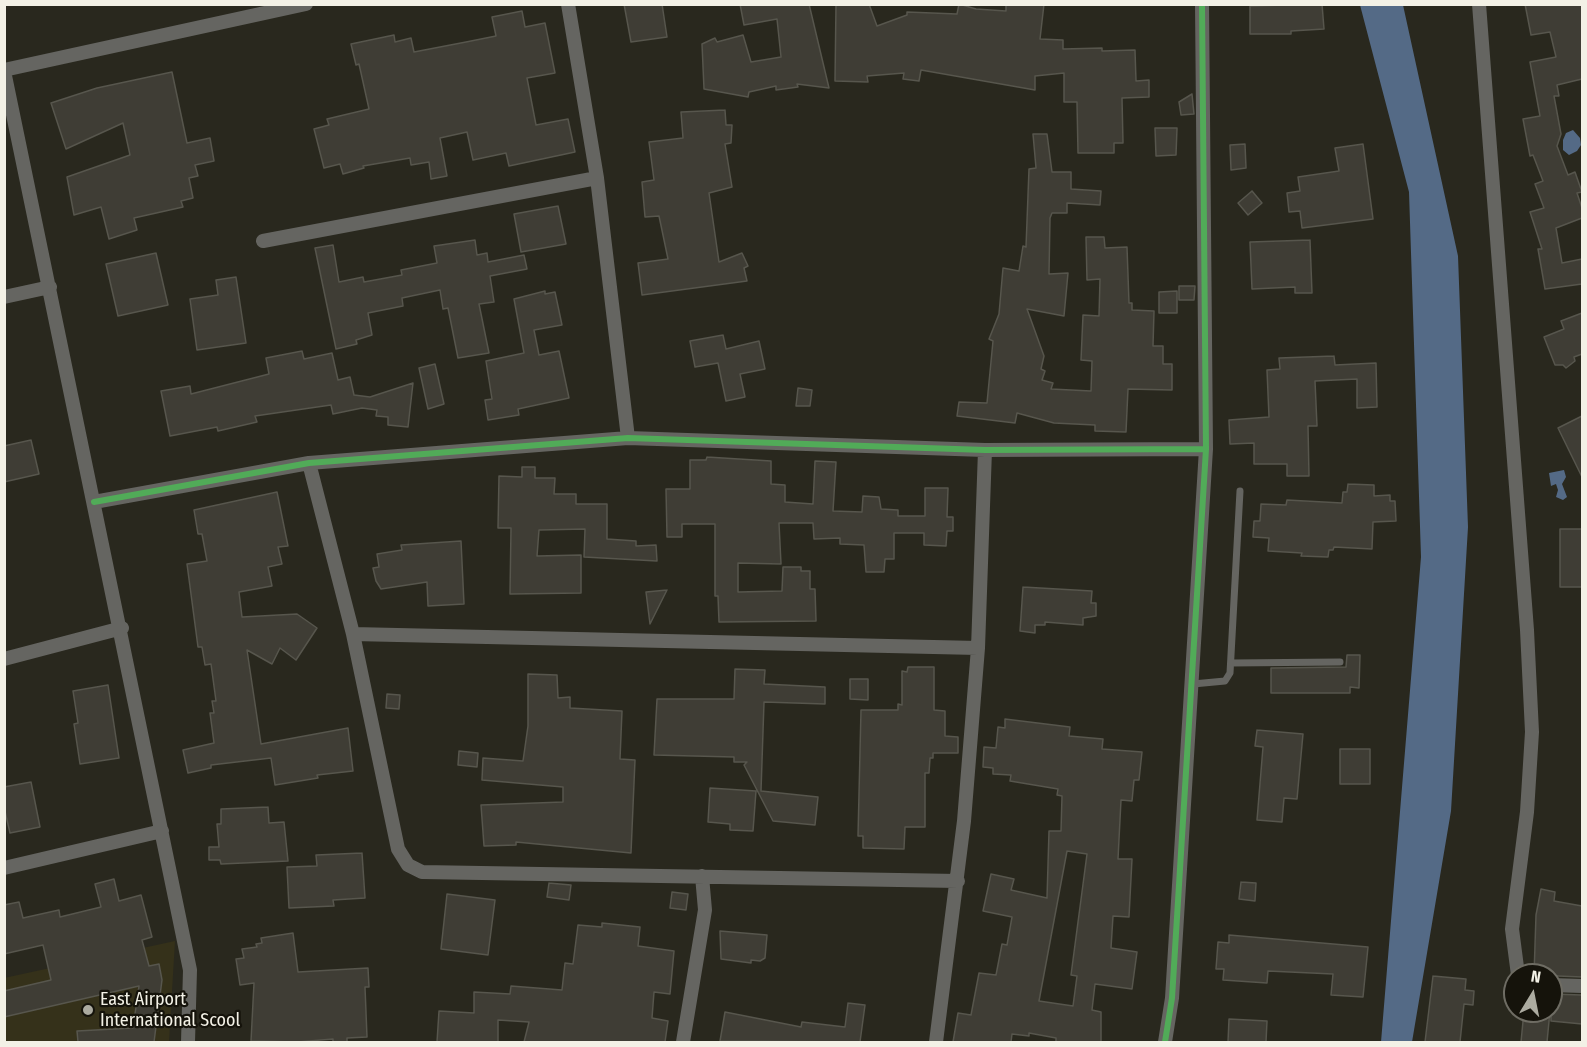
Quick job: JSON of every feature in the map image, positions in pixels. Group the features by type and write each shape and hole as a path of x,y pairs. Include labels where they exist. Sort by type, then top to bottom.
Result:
{"street":[{"path":"188,1042 190,970 122,628 4,71 306,4"},
{"path":"568,4 597,178 628,438"},
{"path":"1165,1042 1172,998 1206,449 1203,4"},
{"path":"1479,4 1527,630 1532,732 1527,812 1512,930 1516,963"},
{"path":"263,241 597,178"},
{"path":"4,297 50,287"},
{"path":"94,502 309,463 628,438 985,450 1206,449"},
{"path":"936,1042 958,881 978,648 985,450"},
{"path":"309,463 353,634 398,849 408,866 422,872 958,881"},
{"path":"4,659 122,628"},
{"path":"353,634 978,648"},
{"path":"4,868 162,831"},
{"path":"683,1042 705,910 702,876"},
{"path":"1563,985 1582,986"}],"lane":[{"path":"1193,684 1227,680 1231,663 1240,491"},
{"path":"1231,663 1340,662"}],"shaded area":[{"name":"East Airport International Scool","path":"175,941 169,1042 5,1042 4,978"}],"water":[{"path":"1360,5 1403,5 1458,256 1468,527 1451,811 1412,1042 1381,1042 1421,557 1409,192"},
{"path":"1573,130 1580,138 1581,145 1577,151 1569,155 1563,150 1563,140 1566,133"},
{"path":"1564,470 1566,477 1562,484 1567,497 1563,500 1556,497 1558,490 1556,484 1551,486 1549,473"}],"building":[{"path":"624,4 662,4 667,37 631,42"},
{"path":"740,4 809,4 829,88 797,84 798,87 776,90 776,86 749,92 748,97 704,89 702,44 715,38 717,42 743,35 751,62 781,57 777,19 744,25"},
{"path":"836,4 869,4 877,26 907,15 907,12 957,14 959,4 976,9 1006,11 1006,4 1044,4 1040,39 1063,40 1063,49 1135,50 1136,81 1149,80 1149,97 1122,98 1123,143 1114,143 1114,153 1078,153 1077,102 1064,102 1064,73 1035,76 1035,90 921,70 919,81 903,79 904,73 867,76 868,82 835,81"},
{"path":"1322,4 1324,29 1291,31 1291,34 1250,34 1250,6"},
{"path":"1525,4 1582,4 1582,79 1557,85 1559,96 1554,96 1561,134 1557,146 1568,175 1575,172 1582,192 1577,193 1582,208 1582,218 1556,228 1562,263 1582,259 1582,284 1545,289 1538,249 1542,249 1530,212 1544,208 1535,184 1543,181 1533,155 1530,156 1523,119 1540,116 1530,62 1556,57 1550,32 1531,35"},
{"path":"522,11 525,27 545,23 555,73 527,78 536,125 568,119 575,152 509,166 506,153 473,160 467,132 440,138 447,176 431,179 429,162 411,165 410,158 363,166 364,168 343,174 340,164 324,168 314,129 329,125 327,119 369,109 359,64 356,65 351,44 394,35 395,42 411,38 414,52 466,42 496,36 492,17"},
{"path":"172,72 187,143 210,138 214,161 195,165 198,176 189,178 193,198 181,201 183,207 134,218 137,230 109,239 101,207 74,215 67,177 130,155 123,123 66,149 51,103 97,88"},
{"path":"1192,94 1194,114 1181,115 1179,102"},
{"path":"725,110 726,125 732,125 731,143 725,144 732,187 709,193 719,262 742,253 748,266 744,268 747,281 642,295 638,263 668,259 659,216 645,217 642,182 654,180 649,142 683,138 681,112"},
{"path":"1155,128 1177,128 1176,155 1156,156"},
{"path":"1033,134 1047,134 1052,172 1071,172 1071,189 1101,191 1100,205 1067,203 1067,213 1052,213 1050,218 1049,274 1068,273 1064,316 1027,309 1044,356 1041,369 1045,371 1042,380 1053,383 1051,389 1091,391 1092,361 1081,360 1083,315 1099,316 1100,279 1087,280 1086,237 1104,237 1105,248 1127,247 1129,303 1132,303 1132,310 1154,311 1153,346 1163,346 1163,364 1172,364 1172,390 1128,389 1126,432 1095,431 1095,425 1054,423 1017,413 1015,423 957,416 959,402 987,403 993,341 989,339 999,314 1003,268 1019,271 1023,246 1026,247 1029,169 1036,168"},
{"path":"1245,144 1246,168 1231,170 1230,145"},
{"path":"1363,144 1373,219 1302,228 1300,211 1289,212 1287,193 1300,191 1298,177 1339,171 1335,148"},
{"path":"1252,191 1262,203 1248,215 1238,203"},
{"path":"558,206 566,244 521,252 514,214"},
{"path":"475,240 477,255 487,253 488,262 524,255 527,269 490,276 494,302 479,304 489,353 458,358 448,308 443,309 440,290 402,298 403,306 368,313 372,335 356,340 357,344 336,349 315,248 333,245 339,282 363,277 364,282 402,275 401,270 437,263 434,246"},
{"path":"1310,240 1312,293 1295,293 1295,287 1252,289 1250,242"},
{"path":"156,253 168,305 118,316 106,264"},
{"path":"236,277 246,343 197,350 190,299 218,295 216,280"},
{"path":"1179,286 1195,286 1194,300 1179,300"},
{"path":"545,291 545,294 555,292 562,325 534,330 539,355 559,351 569,398 518,409 519,415 488,420 485,400 492,399 486,361 524,353 514,299"},
{"path":"1177,291 1177,313 1159,313 1159,292"},
{"path":"1582,313 1582,354 1574,357 1575,361 1566,368 1563,365 1555,365 1544,337 1564,329 1561,321"},
{"path":"723,335 726,349 759,341 765,369 740,374 745,397 726,401 718,363 695,367 690,341"},
{"path":"302,351 304,359 332,353 338,380 350,377 354,395 370,397 413,383 408,427 388,425 388,417 376,416 377,410 362,408 333,414 331,405 255,416 257,422 218,431 217,427 170,436 161,391 190,386 191,394 269,374 266,358"},
{"path":"1334,356 1335,365 1376,363 1377,407 1357,408 1357,379 1315,381 1317,426 1308,426 1309,476 1287,476 1287,464 1254,464 1254,443 1230,444 1229,420 1269,417 1267,370 1280,369 1279,358"},
{"path":"435,364 444,404 428,409 419,368"},
{"path":"798,388 812,390 810,406 796,406"},
{"path":"1582,416 1582,477 1558,428"},
{"path":"31,440 39,474 4,482 4,446"},
{"path":"707,457 771,461 771,484 785,485 785,502 813,504 815,461 836,462 833,511 862,512 863,496 879,497 881,509 898,510 898,516 925,516 925,488 948,488 947,517 953,517 953,531 947,531 946,546 924,545 924,533 894,533 894,559 885,559 884,572 866,572 864,545 840,544 840,538 814,539 813,523 779,523 781,564 738,563 738,592 782,591 783,567 801,567 801,571 810,571 810,589 815,589 816,621 719,622 718,596 715,596 715,524 682,524 682,537 667,537 666,489 690,489 690,460 706,460"},
{"path":"522,467 535,467 535,478 555,478 554,494 576,494 576,504 607,504 607,539 636,541 636,546 656,545 657,561 584,557 585,529 539,530 537,556 581,555 581,593 510,594 511,528 498,528 499,476 522,477"},
{"path":"1348,484 1374,485 1374,496 1390,495 1390,501 1395,501 1396,521 1373,522 1372,549 1334,547 1333,550 1329,550 1328,557 1301,556 1302,553 1268,551 1269,538 1253,537 1254,521 1260,521 1261,504 1286,505 1287,500 1342,503 1343,492 1347,492"},
{"path":"277,492 288,546 278,547 282,564 268,567 272,586 239,592 242,617 297,614 317,628 296,660 280,648 272,664 247,650 261,744 348,728 353,771 317,775 318,778 275,785 271,758 211,765 211,768 188,773 183,750 214,743 210,713 214,713 212,701 216,701 211,664 205,665 202,647 198,647 187,564 207,561 202,534 198,534 194,510"},
{"path":"1560,529 1582,529 1582,587 1560,587"},
{"path":"461,541 464,604 428,606 427,582 381,589 376,581 373,568 379,567 377,554 402,550 401,545"},
{"path":"1023,587 1092,591 1091,603 1096,603 1096,616 1083,618 1083,625 1045,622 1045,625 1035,625 1035,633 1020,631"},
{"path":"667,590 650,624 646,592"},
{"path":"1347,655 1360,655 1359,688 1350,687 1350,693 1271,693 1271,668 1346,667"},
{"path":"908,667 934,667 934,710 945,711 945,736 958,737 958,753 933,753 933,758 930,758 929,773 925,773 925,827 905,827 904,849 863,848 863,836 858,836 861,710 898,710 898,704 902,705 902,671 907,672"},
{"path":"735,669 765,670 764,684 825,687 825,704 764,702 761,791 818,797 815,825 773,821 744,765 747,762 734,762 734,757 654,755 657,699 734,699"},
{"path":"528,674 557,675 558,698 570,697 570,708 622,711 620,759 635,760 631,853 516,842 516,845 484,846 481,805 563,802 563,787 482,780 483,758 523,761 528,726"},
{"path":"850,679 868,679 868,700 850,699"},
{"path":"108,685 119,758 80,764 74,724 78,723 73,691"},
{"path":"387,694 400,695 399,709 386,708"},
{"path":"1005,719 1070,727 1069,736 1103,739 1102,749 1142,752 1139,780 1134,780 1132,801 1121,800 1118,859 1132,859 1129,917 1113,916 1111,948 1137,952 1132,989 1095,984 1092,1010 1101,1012 1101,1042 1056,1042 1056,1038 1029,1033 1029,1036 1012,1034 1011,1042 953,1042 958,1013 971,1015 979,973 996,975 1002,944 1007,945 1012,917 983,911 991,874 1014,879 1011,890 1047,898 1049,831 1061,831 1062,796 1057,795 1058,789 1010,781 1011,775 993,774 993,768 983,767 984,747 996,748 998,727 1005,728","holes":["1067,851 1087,854 1071,975 1077,976 1073,1006 1039,1001"]},
{"path":"1257,730 1303,734 1297,799 1284,798 1282,822 1257,820 1263,747 1255,746"},
{"path":"1340,749 1370,749 1370,784 1340,784"},
{"path":"459,751 478,753 477,767 458,765"},
{"path":"31,782 40,827 10,833 4,807 4,787"},
{"path":"710,788 756,791 753,831 730,830 730,824 708,822"},
{"path":"268,807 269,823 284,822 288,861 221,864 220,860 209,860 209,847 219,847 217,824 221,824 221,809"},
{"path":"362,853 365,898 333,900 334,906 289,908 287,867 317,866 316,855"},
{"path":"114,879 119,901 141,895 152,937 142,940 149,966 159,964 162,980 154,1042 78,1042 77,1031 133,1028 139,986 4,1017 4,991 51,980 43,945 4,954 4,905 19,902 23,918 59,910 60,917 101,907 95,884"},
{"path":"1241,882 1256,883 1255,901 1239,899"},
{"path":"549,883 571,885 569,900 547,897"},
{"path":"1541,889 1555,892 1554,901 1582,906 1582,977 1563,976 1563,963 1534,963 1536,915"},
{"path":"672,892 688,894 686,910 670,908"},
{"path":"447,894 495,900 488,955 441,949"},
{"path":"602,923 640,927 638,946 674,951 670,994 654,992 652,1018 668,1021 665,1042 524,1042 529,1022 498,1020 498,1042 437,1042 439,1011 474,1013 474,992 510,994 511,986 562,990 565,963 573,964 578,925 602,927"},
{"path":"720,931 767,935 765,958 760,961 751,960 751,963 721,959"},
{"path":"293,933 298,972 368,968 369,987 365,987 367,1037 347,1038 347,1042 333,1042 333,1039 297,1042 251,1041 254,983 240,985 236,959 244,958 242,949 257,947 256,944 262,943 261,938"},
{"path":"1229,935 1368,947 1363,997 1331,995 1333,974 1268,971 1267,983 1223,980 1224,969 1216,969 1218,942 1229,943"},
{"path":"1433,976 1466,979 1465,990 1474,991 1473,1005 1464,1004 1460,1042 1425,1042"},
{"path":"1563,994 1582,995 1582,1024 1563,1022"},
{"path":"848,1003 865,1005 860,1042 720,1041 725,1012 801,1027 802,1022 845,1027"},
{"path":"1229,1019 1267,1021 1266,1042 1228,1042"},
{"path":"1523,1023 1549,1023 1547,1042 1521,1042"}],"cycle path":[{"path":"1165,1042 1172,998 1206,449 1202,4"},
{"path":"94,502 309,463 628,438 985,450 1206,449"}],"place":[{"name":"East Airport International Scool","path":"88,1010"}]}
